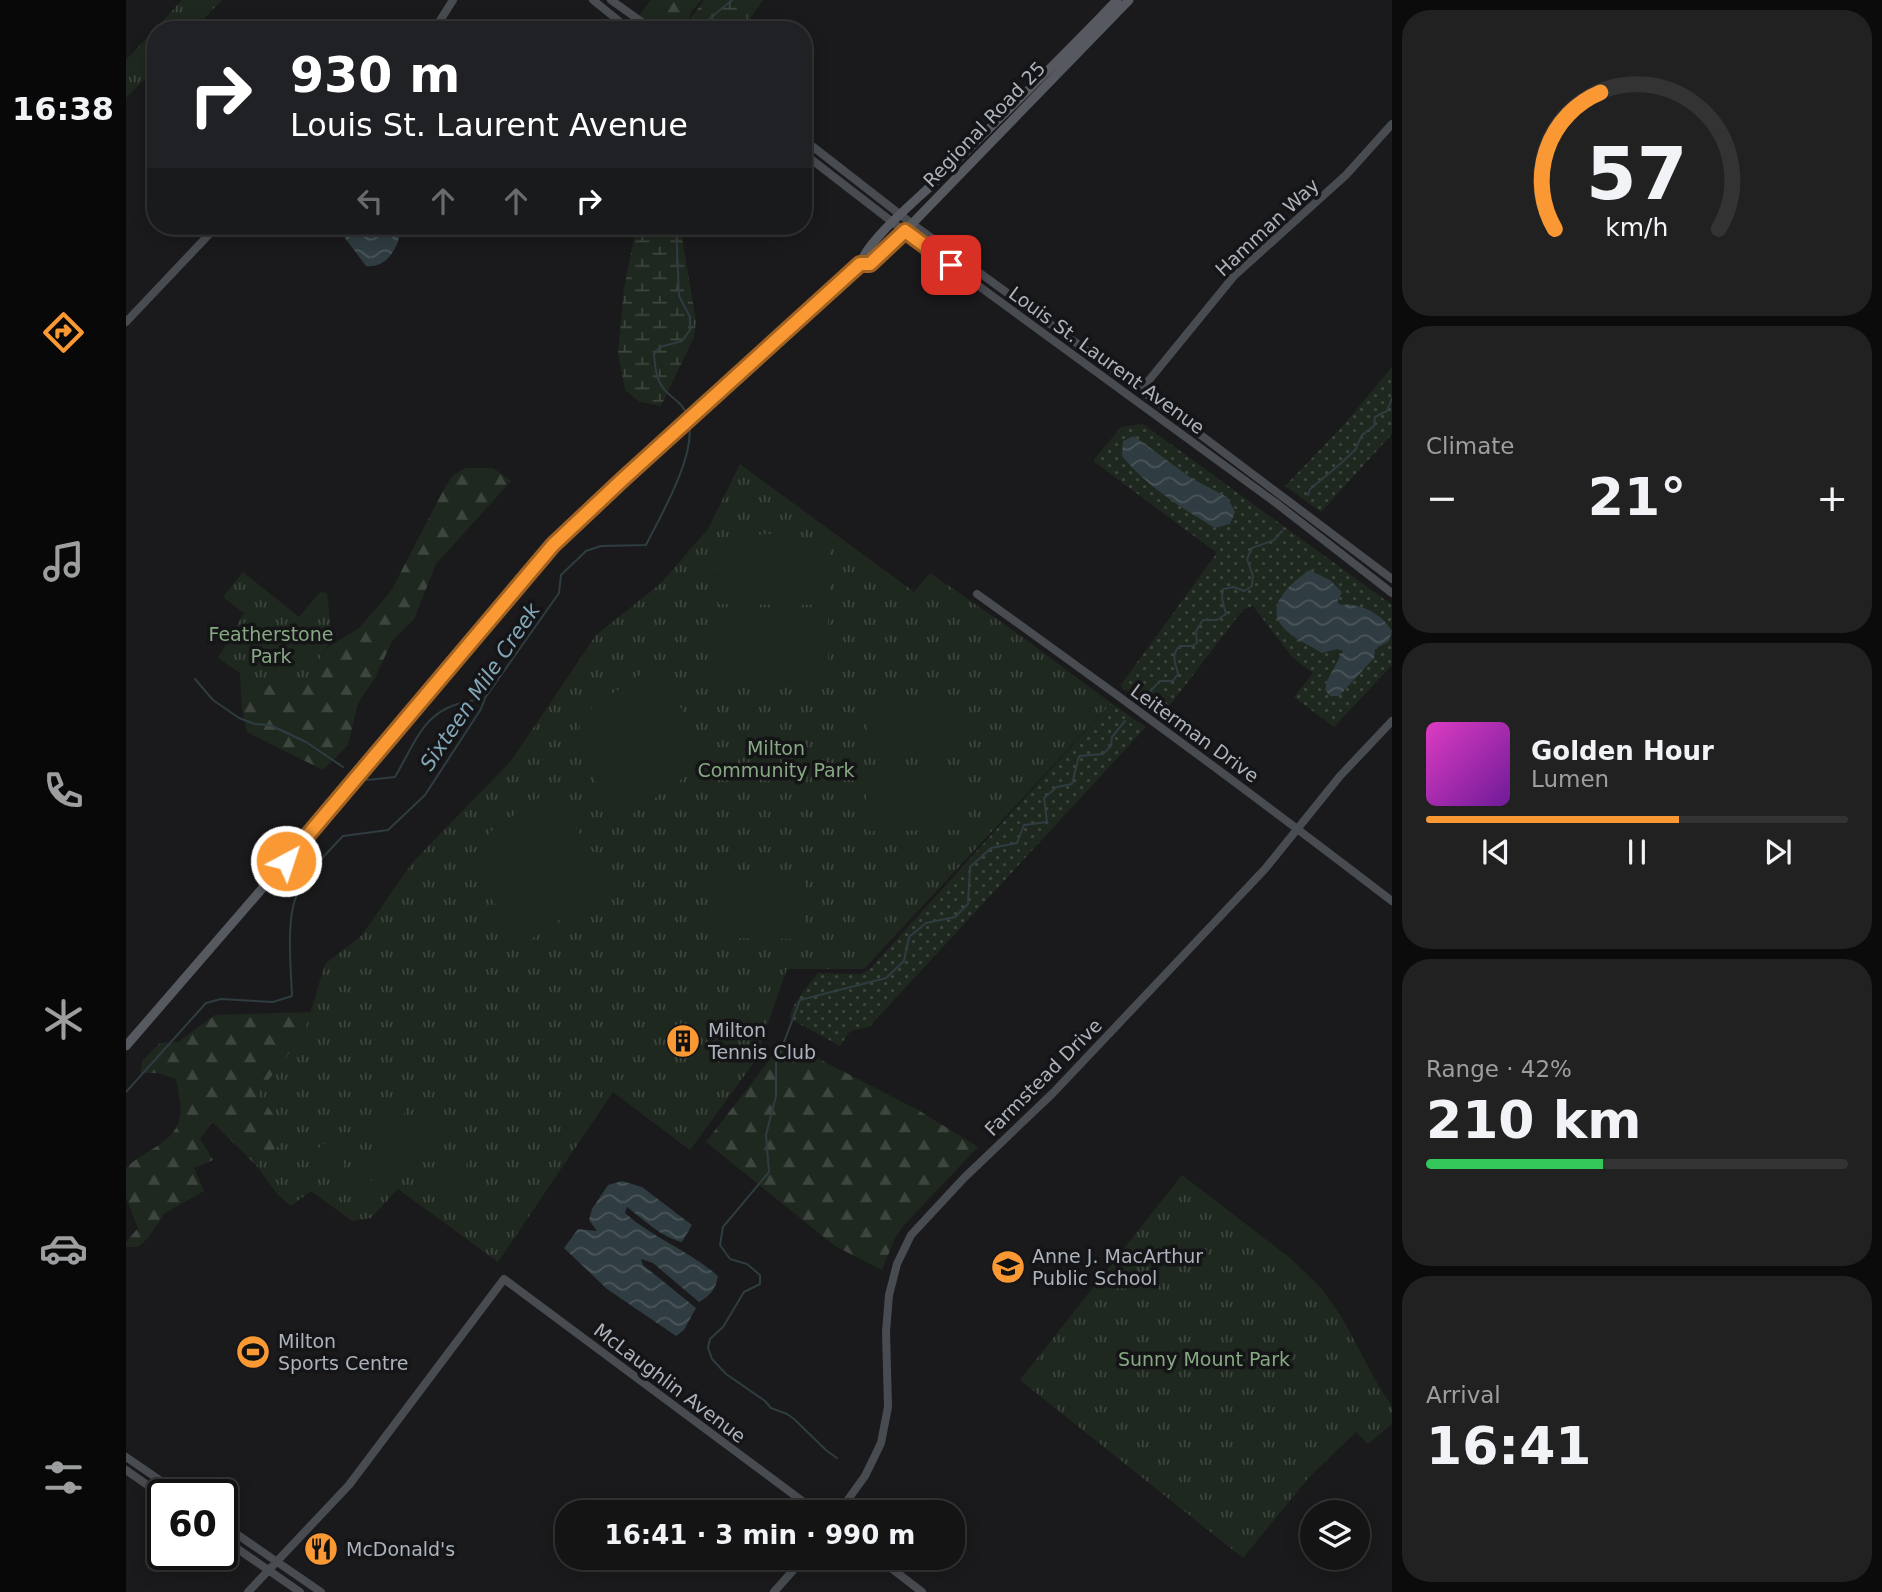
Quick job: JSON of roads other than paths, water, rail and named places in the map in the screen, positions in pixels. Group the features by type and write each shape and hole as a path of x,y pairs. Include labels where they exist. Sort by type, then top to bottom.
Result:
{"main road":[{"name":"Regional Road 25","path":"126,1046 542,557 860,264 864,254 893,222 1069,51 1117,0"},
{"name":"Regional Road 25","path":"860,264 870,264 908,227 1129,0"}],"street":[{"path":"440,21 453,0"},
{"path":"593,0 619,21"},
{"path":"611,0 640,21"},
{"name":"Hamman Way","path":"1141,390 1234,276 1346,175 1392,124"},
{"name":"Louis St. Laurent Avenue","path":"812,146 901,215 908,227 1392,593"},
{"name":"Louis St. Laurent Avenue","path":"812,160 893,222 908,227 1141,390 1392,579"},
{"path":"126,322 208,235"},
{"name":"Leiterman Drive","path":"977,594 1188,745 1392,901"},
{"name":"Farmstead Drive","path":"848,1500 865,1476 881,1443 889,1397 886,1332 889,1295 897,1264 911,1235 964,1178 1053,1093 1265,869 1340,776 1392,720"},
{"name":"McLaughlin Avenue","path":"278,1562 349,1485 504,1279 801,1500"},
{"path":"126,1457 158,1479"},
{"path":"126,1470 147,1485"},
{"path":"238,1535 321,1592"},
{"path":"238,1549 300,1592"},
{"path":"248,1592 278,1562"},
{"path":"774,1592 793,1570"},
{"path":"894,1570 922,1592"}],"water":[{"path":"343,235 399,235 395,248 386,260 381,264 366,266"},
{"path":"1134,436 1191,478 1227,497 1235,512 1230,524 1215,528 1178,505 1142,477 1122,456 1123,441"},
{"path":"1309,570 1330,580 1342,592 1337,602 1341,605 1370,610 1392,631 1389,641 1375,649 1374,658 1339,696 1330,696 1325,690 1343,651 1337,649 1322,653 1300,641 1280,623 1277,615 1280,598"},
{"path":"622,1181 642,1187 692,1225 682,1242 660,1232 627,1207 625,1213 718,1276 712,1292 699,1302 653,1263 641,1259 643,1265 696,1308 684,1330 676,1336 607,1289 564,1248 578,1229 597,1231 589,1220 592,1209 608,1185"}],"waterway":[{"name":"Sixteen Mile Creek","path":"707,21 732,0"},
{"name":"Sixteen Mile Creek","path":"676,235 679,296 690,317 690,330 682,341 660,347 654,354 656,373 661,385 681,404 687,416"},
{"path":"1308,495 1310,489 1355,450 1362,435 1374,426 1375,417 1387,411 1392,398"},
{"name":"Sixteen Mile Creek","path":"126,1092 206,1003 221,999 273,1002 292,996 291,919 296,897 305,880 343,836 388,830 425,795 481,709 485,698 559,593 561,575 586,551 601,546 646,545 682,469 687,453 689,425"},
{"path":"1141,701 1160,681 1173,681 1178,674 1175,652 1180,646 1197,643 1196,631 1203,620 1217,620 1226,614 1222,599 1223,589 1234,587 1244,591 1252,586 1253,576 1247,559 1252,548 1274,540 1282,531"},
{"path":"195,679 213,700 239,718 255,724 270,725 306,742 343,767"},
{"path":"367,780 395,777 419,734 437,714 449,707 484,699"},
{"path":"837,1458 794,1419 771,1408 726,1374 712,1359 708,1348 710,1339 723,1327 744,1292 760,1284 760,1275 747,1264 730,1259 720,1245 723,1227 769,1172 766,1135 776,1096 776,1063 800,1000 886,978 904,961 909,937 926,923 955,917 968,904 970,867 991,848 1017,843 1024,825 1047,822 1044,798 1057,787 1072,784 1079,756 1103,754 1111,746 1112,737 1125,721"}],"place":[{"name":"Milton Tennis Club","path":"683,1041"},
{"name":"Anne J. MacArthur Public School","path":"1008,1267"},
{"name":"Milton Sports Centre","path":"253,1352"},
{"name":"McDonald's","path":"321,1549"}],"park label":[{"name":"Featherstone Park","path":"271,645"},
{"name":"Milton Community Park","path":"776,759"},
{"name":"Sunny Mount Park","path":"1204,1359"}]}
